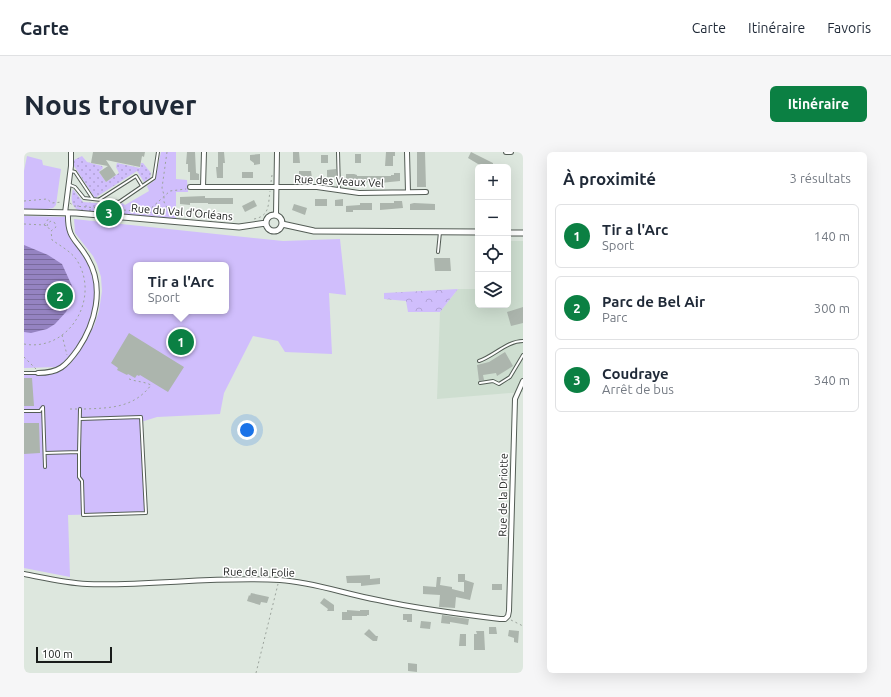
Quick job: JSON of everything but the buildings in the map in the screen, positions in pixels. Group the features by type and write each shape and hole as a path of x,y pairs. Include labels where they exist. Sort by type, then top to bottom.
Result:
{"street":[{"path":"38,373 58,370 66,365 89,330 94,316 96,292 95,278 88,259 70,234 66,213 71,152"},
{"path":"203,187 204,152"},
{"path":"276,152 276,214"},
{"path":"407,152 408,192"},
{"path":"506,152 511,152"},
{"name":"Rue des Veaux Vel","path":"191,187 317,187 359,193 426,192"},
{"name":"Rue du Val d'Orléans","path":"24,212 66,213 239,227 266,223 270,230 275,231 280,229 282,224 314,231 475,232"},
{"path":"266,223 268,217 276,214"},
{"path":"276,214 281,218 282,224"},
{"path":"511,233 523,233"},
{"name":"Rue de la Driotte","path":"507,618 509,611 514,399 523,381"},
{"name":"Rue de la Folie","path":"24,574 69,582 99,584 279,580 298,582 396,604 500,620 507,618"}],"lane":[{"path":"68,185 75,187 84,198 119,202 154,178 158,152"},
{"path":"338,152 339,190"},
{"path":"70,171 76,172 93,199"},
{"path":"99,200 136,176 142,186"},
{"path":"438,252 440,231"},
{"path":"479,361 488,358 516,341 523,340"},
{"path":"480,383 493,381 498,384 510,377 523,355"},
{"path":"24,373 38,373"},
{"path":"24,411 40,411 43,408 45,467"},
{"path":"80,409 79,477 82,481 83,515 146,512 141,417 80,419"},
{"path":"45,452 79,452"}],"path":[{"path":"167,152 162,188 164,202 171,217"},
{"path":"253,219 260,218 267,211 272,173"},
{"path":"148,212 164,195 170,191 188,189 191,187"},
{"path":"24,201 47,199 52,203 63,202"},
{"path":"70,202 74,206 148,212 163,215"},
{"path":"44,225 50,216"},
{"path":"47,226 51,221 56,223 56,227 51,231"},
{"path":"24,224 47,226 48,230 51,231 52,240 66,250 79,264 86,286 85,299 81,312 73,324 62,334 40,344 24,344"},
{"path":"62,334 66,352 70,360"},
{"path":"24,357 33,364 38,373"},
{"path":"70,409 112,408 127,404 146,391 151,385 127,378"},
{"path":"256,673 279,580"},
{"path":"507,618 523,626"}],"shaded area":[{"path":"511,241 523,241 523,392 437,399 440,312 458,289 475,289 475,308 511,308"},
{"path":"24,245 48,255 62,264 72,286 73,292 72,300 66,312 55,324 47,329 31,333 24,332"}],"green space":[{"path":"161,152 176,152 176,179 187,180 188,192 176,192 176,219 124,215 125,205 149,191 147,186 155,180"},
{"path":"27,156 42,160 43,165 61,169 56,205 53,208 42,210 24,210 24,171"},
{"path":"82,156 87,162 102,166 103,168 99,172 106,182 119,173 116,167 117,163 140,168 141,163 143,163 151,173 150,178 144,182 137,171 95,198 74,166 74,160"},
{"path":"73,189 83,202 120,205 122,203 125,205 124,215 120,215 120,213 107,212 106,214 91,213 77,209 72,202"},
{"path":"24,216 68,217 68,228 93,272 96,299 85,337 70,360 57,367 24,368"},
{"path":"74,219 283,241 340,239 346,295 329,293 332,354 285,352 278,341 253,336 224,393 220,414 157,417 141,422 146,513 68,515 70,577 24,568 24,375 49,375 70,364 81,349 94,326 99,311 102,291 101,277 93,256 75,233"},
{"path":"458,289 440,312 408,312 406,301 384,299 384,293"}],"place":[{"name":"Coudraye","path":"109,213"},
{"name":"Parc de Bel Air","path":"60,296"},
{"name":"Tir a l'Arc","path":"181,342"}]}
